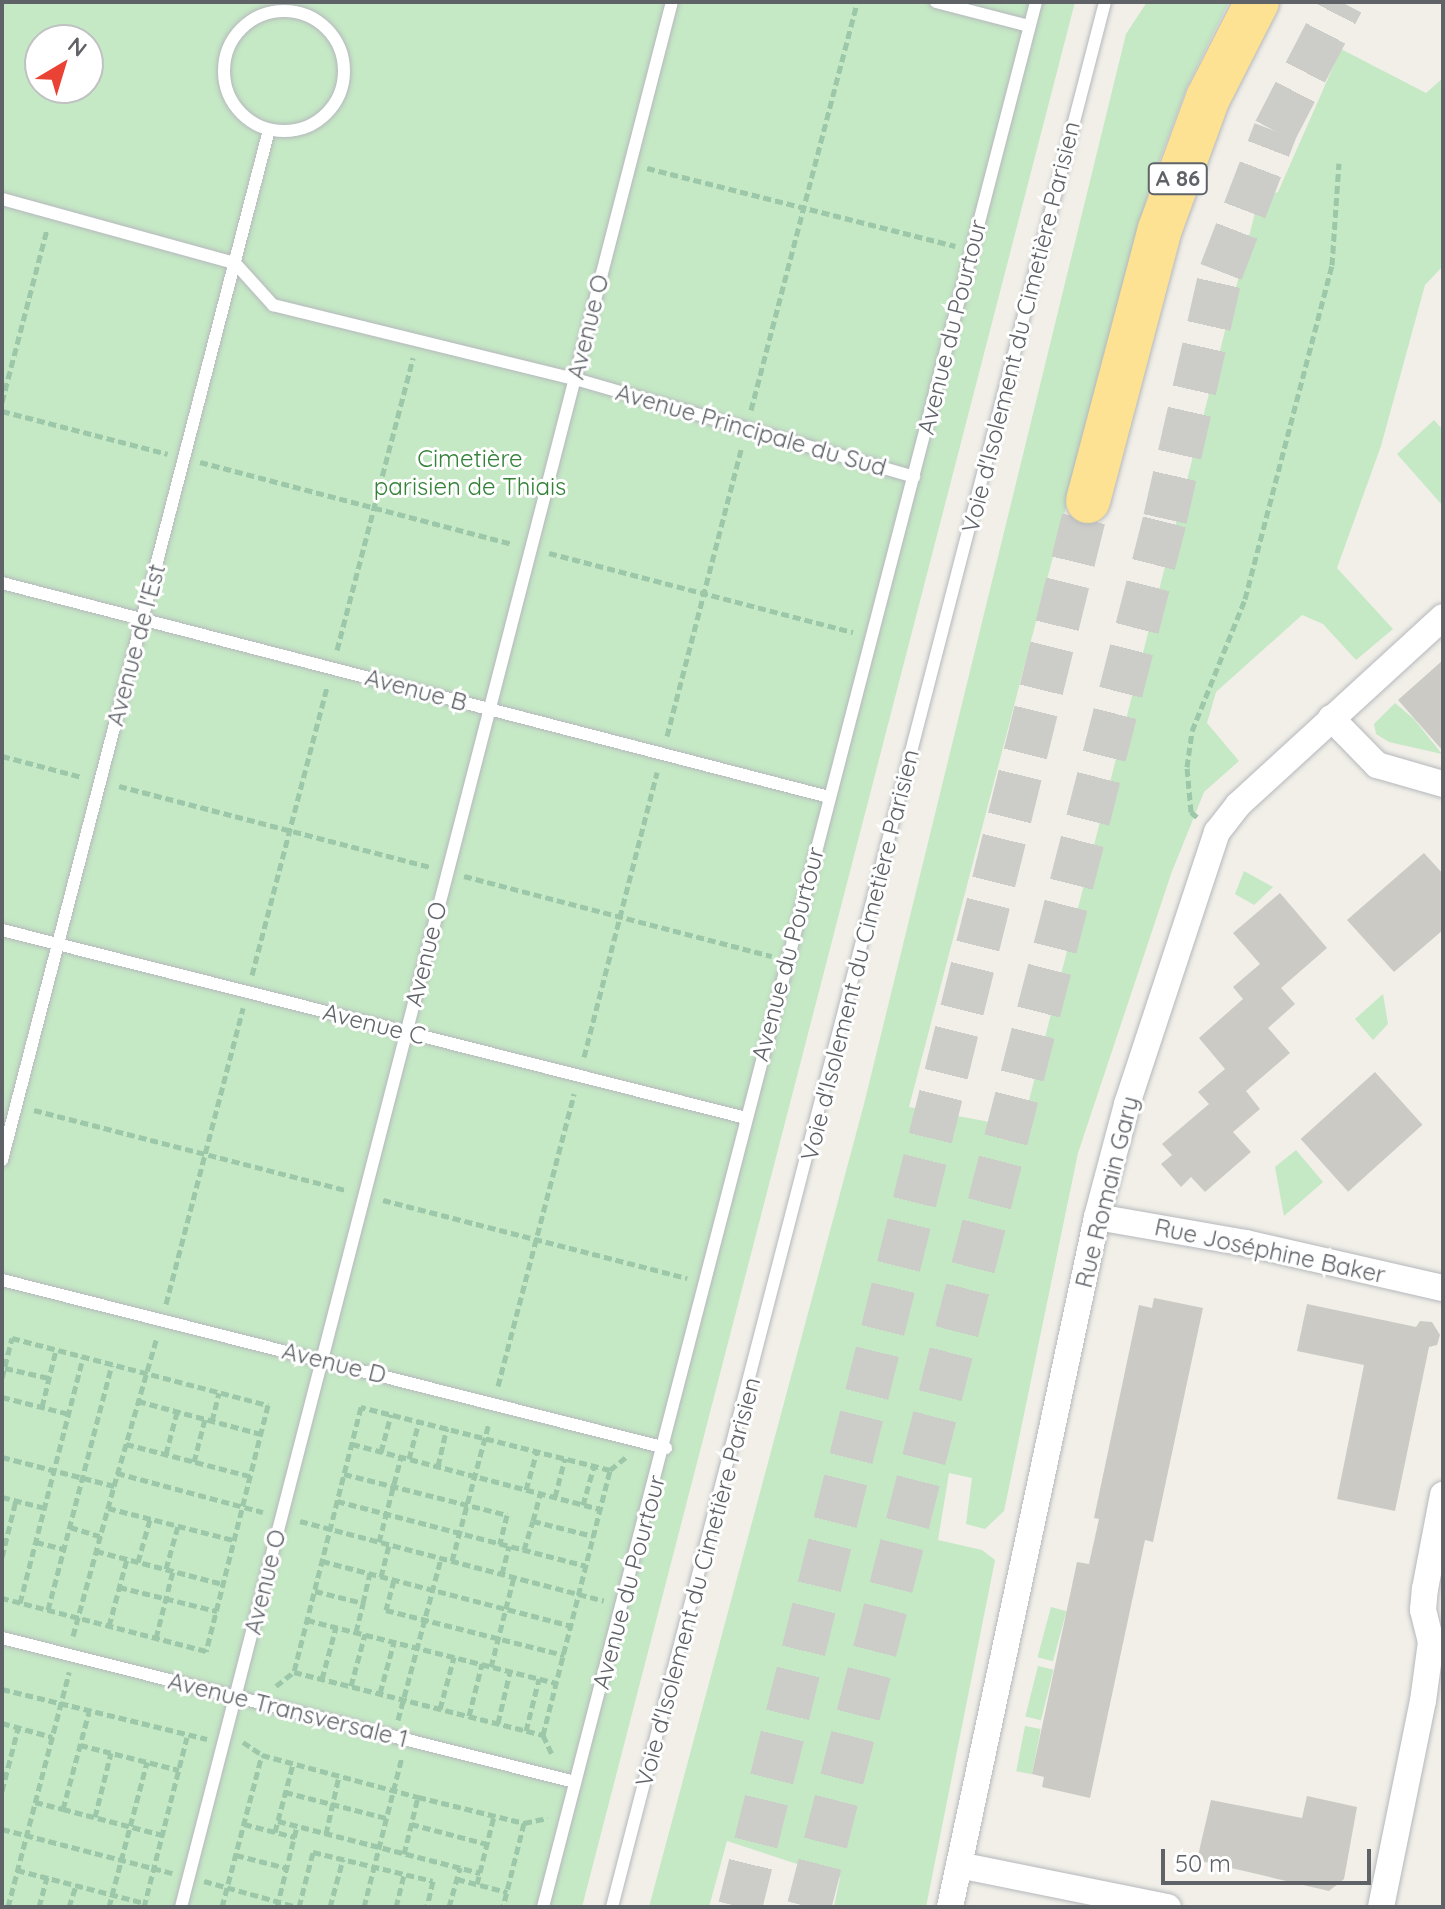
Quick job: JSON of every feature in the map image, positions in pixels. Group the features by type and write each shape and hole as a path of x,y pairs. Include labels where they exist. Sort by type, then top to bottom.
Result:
{"highway":[{"name":"A 86","path":"1088,501 1160,229 1208,98 1257,2"}],"street":[{"name":"Rue Romain Gary","path":"950,1907 1097,1217 1127,1104 1217,832 1331,718 1443,617"},
{"path":"1331,718 1377,765 1443,784"},
{"name":"Rue Joséphine Baker","path":"1097,1217 1246,1243 1443,1288"},
{"path":"1381,1907 1437,1642 1423,1610 1443,1495"},
{"path":"959,1865 1168,1907"}],"lane":[{"name":"Avenue O","path":"181,1907 672,2"},
{"path":"936,2 1029,26"},
{"name":"Avenue du Pourtour","path":"543,1907 666,1448 746,1118 869,636 914,477 1036,2"},
{"name":"Voie d'Isolement du Cimetière Parisien","path":"612,1907 1105,2"},
{"path":"296,7 328,29 340,47 343,84 324,117 298,130 269,130 250,122 231,99 223,70 227,49 253,19 272,11 296,7"},
{"name":"Avenue de l'Est","path":"2,1160 269,130"},
{"path":"2,199 235,263"},
{"name":"Avenue Principale du Sud","path":"235,263 273,305 575,379 914,477"},
{"name":"Avenue B","path":"2,583 829,797"},
{"name":"Avenue C","path":"2,930 746,1118"},
{"name":"Avenue D","path":"2,1280 666,1448"},
{"name":"Avenue Transversale 1","path":"2,1638 575,1782"}],"path":[{"path":"452,1561 857,2"},
{"path":"1217,832 1191,812 1187,767 1192,731 1245,599 1332,265 1339,163"},
{"path":"630,164 972,250"},
{"path":"2,402 51,212"},
{"path":"8,1907 61,1705 78,1617 161,1320 418,341"},
{"path":"2,411 869,636"},
{"path":"2,756 787,960"},
{"path":"2,1378 12,1338 268,1405 206,1651 2,1598"},
{"path":"42,1407 56,1350"},
{"path":"20,1603 83,1357"},
{"path":"48,1610 112,1365"},
{"path":"5,1368 49,1378"},
{"path":"212,1421 219,1393"},
{"path":"2,1397 69,1414"},
{"path":"138,1401 261,1434"},
{"path":"361,1407 447,1428 610,1470 543,1735 294,1672 361,1407"},
{"path":"166,1454 177,1412"},
{"path":"381,1452 391,1414"},
{"path":"194,1462 205,1419"},
{"path":"409,1459 419,1422"},
{"path":"438,1467 447,1428"},
{"path":"126,1444 250,1476"},
{"path":"352,1444 600,1509"},
{"path":"526,1490 537,1451"},
{"path":"2,1457 114,1486"},
{"path":"379,1542 401,1457"},
{"path":"555,1497 565,1458"},
{"path":"583,1505 594,1466"},
{"path":"117,1473 623,1606"},
{"path":"344,1474 507,1515 500,1544"},
{"path":"524,1550 540,1494"},
{"path":"2,1497 45,1508"},
{"path":"2,1557 5,1528 16,1500"},
{"path":"337,1501 586,1566"},
{"path":"108,1508 234,1540"},
{"path":"138,1562 150,1519"},
{"path":"533,1521 593,1536"},
{"path":"156,1638 178,1526"},
{"path":"70,1527 100,1536"},
{"path":"36,1542 64,1549"},
{"path":"381,1577 389,1545"},
{"path":"502,1574 509,1546"},
{"path":"96,1551 223,1584"},
{"path":"364,1907 394,1790 404,1700 441,1558"},
{"path":"109,1626 127,1559"},
{"path":"322,1561 571,1626"},
{"path":"356,1632 370,1573"},
{"path":"491,1667 514,1577"},
{"path":"394,1580 386,1610 564,1655"},
{"path":"119,1587 217,1611"},
{"path":"315,1591 363,1603"},
{"path":"307,1620 556,1683"},
{"path":"322,1679 336,1627"},
{"path":"351,1686 365,1634"},
{"path":"380,1693 394,1642"},
{"path":"440,1709 454,1657"},
{"path":"469,1716 482,1664"},
{"path":"498,1723 510,1672"},
{"path":"526,1731 539,1679"},
{"path":"2,1689 187,1737 145,1905 17,1870"},
{"path":"63,1809 89,1712"},
{"path":"2,1723 52,1737"},
{"path":"2,1791 18,1728"},
{"path":"80,1745 179,1770"},
{"path":"95,1817 111,1753"},
{"path":"222,1907 262,1755 524,1823 503,1907"},
{"path":"109,1907 147,1762"},
{"path":"275,1832 293,1764"},
{"path":"326,1834 339,1776"},
{"path":"285,1792 386,1818"},
{"path":"404,1854 418,1797"},
{"path":"35,1802 163,1835"},
{"path":"477,1884 494,1816"},
{"path":"278,1821 480,1873"},
{"path":"244,1824 295,1837"},
{"path":"411,1824 487,1844"},
{"path":"277,1904 297,1826"},
{"path":"2,1829 189,1877 277,1904 298,1907 313,1852 433,1881 427,1907"},
{"path":"236,1855 287,1868"},
{"path":"330,1907 343,1859"},
{"path":"449,1907 460,1868"},
{"path":"396,1907 404,1874"},
{"path":"39,1907 47,1877"},
{"path":"457,1879 507,1892"},
{"path":"69,1907 76,1885"}],"green space":[{"name":"Cimetière parisien de Thiais","path":"2,2 1075,2 582,1907 2,1907"},
{"path":"1147,2 1229,2 1187,87 1150,186 909,1107 1022,1128 1255,213 1264,196 1278,192 1341,49 1426,93 1443,78 1443,266 1425,285 1381,446 1337,568 1393,629 1356,660 1323,624 1302,615 1216,692 1207,723 1239,761 1204,792 1171,874 1078,1153 1004,1511 985,1529 966,1524 972,1478 949,1473 938,1540 982,1550 995,1560 926,1907 834,1907 840,1878 727,1841 709,1907 649,1907 864,1104 1126,34"},
{"path":"1434,420 1443,430 1443,506 1397,454"},
{"path":"1395,703 1414,719 1442,754 1389,742 1376,734 1374,724"},
{"path":"1244,871 1273,887 1254,905 1235,894"},
{"path":"1383,994 1388,1024 1373,1040 1355,1019"},
{"path":"1296,1150 1323,1182 1284,1216 1275,1167"},
{"path":"1051,1607 1066,1611 1053,1661 1038,1657"},
{"path":"1038,1666 1054,1670 1041,1720 1025,1716"},
{"path":"1025,1726 1041,1729 1032,1774 1016,1771"}],"building":[{"path":"1443,660 1443,751 1398,700"},
{"path":"1424,853 1443,874 1443,930 1394,972 1347,920"},
{"path":"1280,893 1327,948 1281,988 1295,1004 1268,1028 1290,1053 1246,1091 1260,1109 1233,1132 1251,1152 1205,1192 1191,1177 1181,1187 1161,1164 1172,1155 1162,1144 1209,1104 1198,1092 1225,1069 1199,1038 1243,999 1233,987 1260,964 1233,933"},
{"path":"1375,1072 1423,1125 1348,1192 1301,1139"},
{"path":"1154,1298 1203,1308 1153,1542 1145,1540 1090,1798 1042,1787 1044,1777 1032,1774 1077,1562 1089,1564 1099,1519 1094,1518 1139,1305 1152,1308"},
{"path":"1307,1304 1416,1327 1420,1321 1432,1322 1440,1335 1437,1345 1429,1347 1395,1511 1337,1499 1364,1365 1297,1351"},
{"path":"1307,1796 1357,1807 1344,1879 1329,1891 1197,1860 1211,1800 1302,1818"}],"tunnel":[{"path":"809,1907 1165,519 1221,272 1275,131 1342,2"},
{"path":"740,1907 1088,501"}]}
